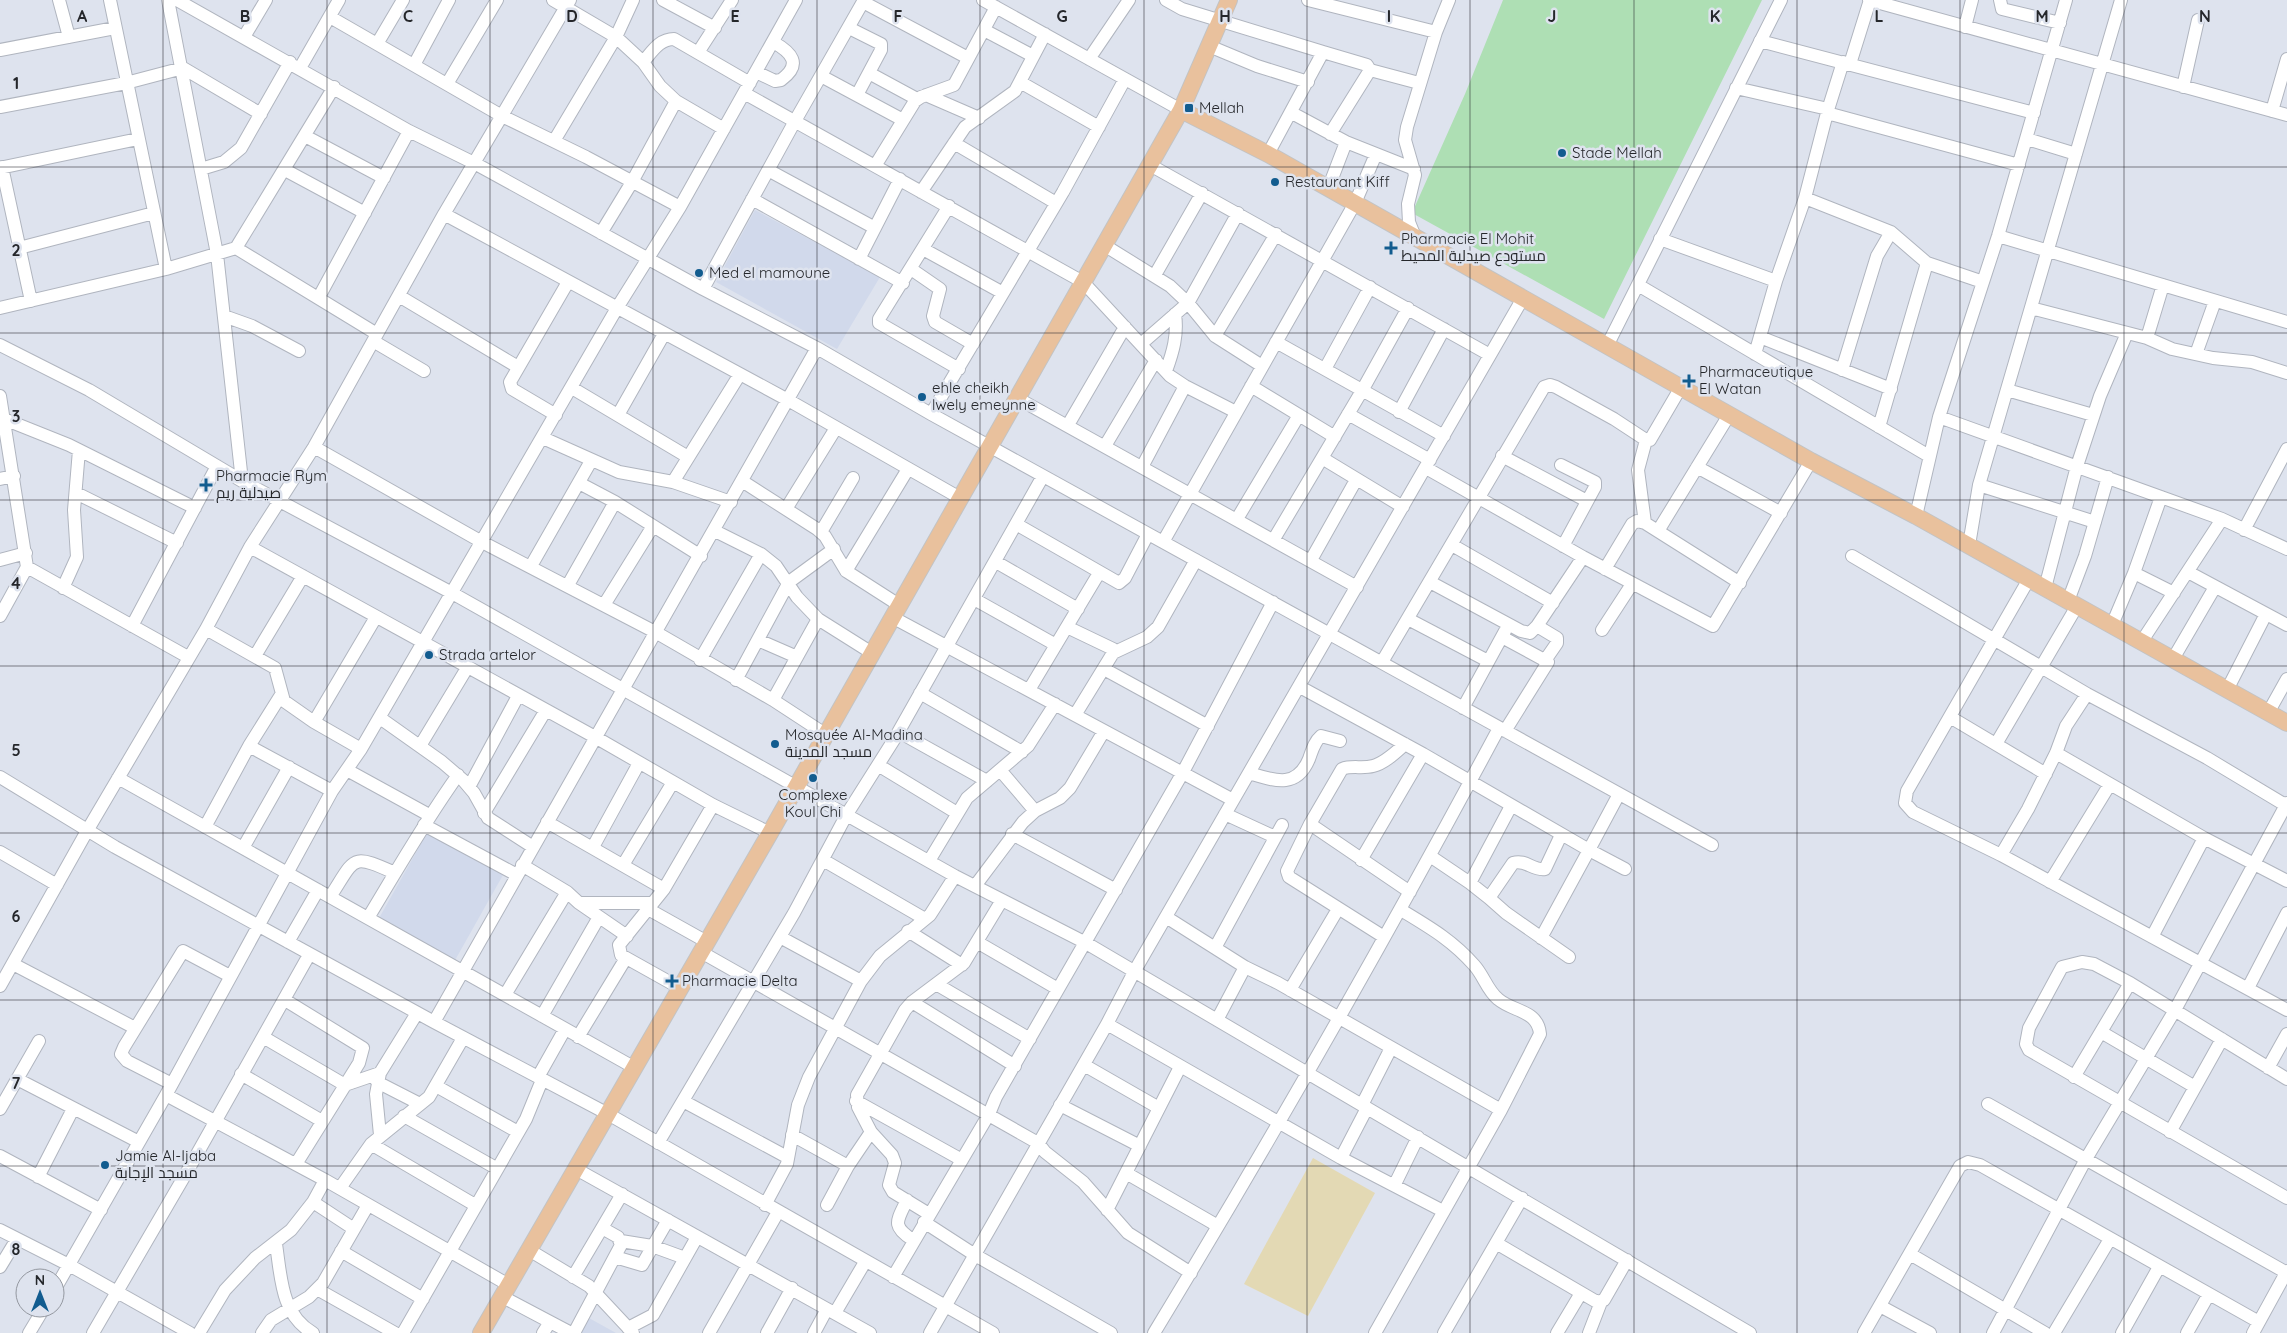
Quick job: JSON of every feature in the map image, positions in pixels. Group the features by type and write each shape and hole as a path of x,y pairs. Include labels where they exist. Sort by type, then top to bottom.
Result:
{"main road":[{"path":"481,1333 504,1290 635,1068 770,833 1181,110 1229,0"},
{"path":"1181,110 1268,154 1811,461 1916,516 2287,723"}],"street":[{"path":"59,0 69,37"},
{"path":"110,0 166,270"},
{"path":"168,0 183,68 217,254 242,481"},
{"path":"177,0 409,131 476,164 649,260 818,348 989,447 1712,845"},
{"path":"244,37 266,0"},
{"path":"201,169 232,158 241,148 261,114 330,17 339,0"},
{"path":"377,44 403,0"},
{"path":"414,65 449,0"},
{"path":"447,84 497,0"},
{"path":"553,0 568,4 616,37 643,62 660,86 676,101 724,129"},
{"path":"554,141 616,37 633,0"},
{"path":"663,0 714,28"},
{"path":"65,1272 169,1089 332,792 380,718 617,308 649,260 796,0"},
{"path":"983,0 1181,110"},
{"path":"1089,59 1129,0"},
{"path":"1166,0 1182,9 1367,65 1370,70 1419,83"},
{"path":"1310,0 1354,6 1436,32"},
{"path":"1415,237 1409,222 1408,204 1415,175 1405,140 1419,83 1449,0"},
{"path":"1608,346 1781,0"},
{"path":"1965,27 1972,0"},
{"path":"2000,0 2002,9 2060,23"},
{"path":"1916,516 1939,417 1998,236 2066,0"},
{"path":"1968,545 1979,486 1993,436 2121,0"},
{"path":"699,51 728,1"},
{"path":"703,289 794,121 864,1 968,58"},
{"path":"1755,354 1776,281 1805,198 1827,111 1874,1 2287,116"},
{"path":"0,986 188,657 206,630 250,547 314,447 444,214 476,164 568,4"},
{"path":"875,166 903,120 922,97 954,85 996,7"},
{"path":"330,17 502,116 680,207"},
{"path":"2183,87 2198,20"},
{"path":"0,50 115,28"},
{"path":"849,28 881,44 881,50 857,95"},
{"path":"984,30 1032,56"},
{"path":"921,192 965,127 1009,97 1020,82 1045,34"},
{"path":"643,62 665,39 674,39 699,51 750,83 794,121 1083,282 1166,371 1185,386 1236,412"},
{"path":"1760,40 2034,113"},
{"path":"750,83 781,80 790,70 793,60 788,50 773,42"},
{"path":"1209,46 1257,66 1308,82"},
{"path":"1268,154 1324,52"},
{"path":"2272,111 2287,59"},
{"path":"0,107 126,83 183,68 261,114"},
{"path":"1330,134 1370,70"},
{"path":"869,73 922,97 978,118"},
{"path":"821,76 903,120"},
{"path":"930,414 1056,203 1125,79"},
{"path":"1020,82 1099,127"},
{"path":"0,308 166,270 236,248 334,87"},
{"path":"1736,88 1827,111 2019,165"},
{"path":"601,233 632,182 676,101"},
{"path":"1292,113 1346,142 1414,169"},
{"path":"319,298 409,131"},
{"path":"305,136 384,178"},
{"path":"31,301 1,168 138,139"},
{"path":"2026,139 2076,154"},
{"path":"1328,189 1346,142"},
{"path":"954,143 1056,203"},
{"path":"1163,542 1354,203 1376,154"},
{"path":"1150,165 1238,212 1490,355"},
{"path":"285,170 365,213"},
{"path":"768,170 875,228"},
{"path":"859,259 900,180"},
{"path":"1155,275 1202,193"},
{"path":"1805,198 1890,232 1927,264 1983,282"},
{"path":"752,199 903,283"},
{"path":"949,206 903,283 879,318 879,323 958,369"},
{"path":"1141,344 1188,303 1238,212"},
{"path":"19,248 154,214"},
{"path":"444,214 788,400 960,498"},
{"path":"1842,370 1877,256 1890,232"},
{"path":"1215,336 1276,234"},
{"path":"1998,236 2287,322"},
{"path":"1660,240 1776,281"},
{"path":"1104,245 1155,275 1188,303 1215,336 1262,366"},
{"path":"236,248 319,298 424,371"},
{"path":"924,249 1003,293"},
{"path":"1879,427 1927,264"},
{"path":"911,269 940,289 933,316 935,322 973,344"},
{"path":"556,415 512,389 510,382 568,282"},
{"path":"1638,285 1929,456"},
{"path":"2147,338 2163,285"},
{"path":"1325,369 1370,287"},
{"path":"398,296 518,367"},
{"path":"930,1333 1084,1065 1134,972 1300,688 1523,298"},
{"path":"2196,354 2215,301"},
{"path":"1274,539 1363,389 1408,308"},
{"path":"2031,308 2147,338 2172,350 2252,362 2287,373"},
{"path":"1166,371 1174,349 1177,328 1175,314"},
{"path":"224,316 252,326 299,351"},
{"path":"1068,425 1126,327"},
{"path":"1399,412 1444,329"},
{"path":"2045,588 2077,466 2094,415 2127,333"},
{"path":"618,415 664,334"},
{"path":"1760,337 1891,389"},
{"path":"1276,342 1444,436"},
{"path":"0,345 89,390 242,481 452,593 955,876 1086,943 1750,1333"},
{"path":"434,1022 818,348"},
{"path":"1105,446 1156,360"},
{"path":"673,482 740,374"},
{"path":"1382,662 1544,387 1550,385 1614,419 1646,440 1653,438 1681,387"},
{"path":"1142,467 1185,386"},
{"path":"1251,386 1335,437"},
{"path":"572,388 688,457"},
{"path":"2007,390 2094,415"},
{"path":"0,396 26,553 26,568 0,616"},
{"path":"1017,398 1274,539 1357,587"},
{"path":"1348,414 1428,464 1477,498 1632,584 1713,626 1811,461"},
{"path":"1237,519 1299,415"},
{"path":"1658,531 1729,415"},
{"path":"1939,417 2222,519 2287,549"},
{"path":"4,419 79,450 195,508"},
{"path":"786,509 836,428"},
{"path":"543,438 619,472 673,482 731,502"},
{"path":"1645,523 1638,470 1646,440"},
{"path":"314,447 482,542 532,566 657,633 700,660 773,700 825,734"},
{"path":"2244,530 2287,449"},
{"path":"63,588 77,557 74,510 79,450"},
{"path":"1502,456 1588,501"},
{"path":"1322,458 1403,507"},
{"path":"532,566 591,460"},
{"path":"1561,465 1595,482 1595,487 1588,501 1563,546"},
{"path":"132,626 217,466"},
{"path":"1697,467 1781,512"},
{"path":"846,571 908,469"},
{"path":"0,479 14,476"},
{"path":"658,1143 780,937 847,814 899,732 1043,476"},
{"path":"1996,744 2041,666 2072,603 2108,477"},
{"path":"821,532 853,478"},
{"path":"742,480 821,532 834,549 846,571 896,611 947,647 1233,800"},
{"path":"1311,560 1356,480"},
{"path":"579,483 615,502 701,556"},
{"path":"1979,486 2095,522"},
{"path":"76,493 177,542"},
{"path":"2112,625 2134,573 2161,497"},
{"path":"568,585 615,502"},
{"path":"2142,641 2222,519"},
{"path":"1605,569 1632,524 1637,521 1645,523 1740,583"},
{"path":"1016,524 1114,582 1122,582 1148,534"},
{"path":"604,605 653,526"},
{"path":"715,531 761,554 776,566 801,601 818,619 872,653"},
{"path":"1452,545 1553,603"},
{"path":"250,547 595,737 713,805 770,833"},
{"path":"736,680 789,582 834,549"},
{"path":"0,560 26,553"},
{"path":"700,660 761,554"},
{"path":"1852,556 1995,638 2087,694 2207,758 2287,805 2253,864 2175,1010 2086,1159 1993,1333"},
{"path":"1430,582 1521,631 1530,633 1537,626 1583,557"},
{"path":"1075,716 1114,653 1147,637 1158,627 1196,560"},
{"path":"996,562 1078,609"},
{"path":"26,568 188,657"},
{"path":"2188,572 2287,625"},
{"path":"1028,690 1099,573"},
{"path":"2134,573 2174,593"},
{"path":"255,656 303,576"},
{"path":"2029,579 1907,791 1905,803 1913,812 2001,855 2287,1010"},
{"path":"1602,630 1632,584"},
{"path":"2173,659 2215,587"},
{"path":"974,599 1056,645"},
{"path":"893,1277 913,1240 989,1114 1182,774 1273,602"},
{"path":"2227,690 2266,614"},
{"path":"314,722 376,617"},
{"path":"773,700 818,619"},
{"path":"1408,619 1488,661"},
{"path":"1463,708 1509,624"},
{"path":"1154,1333 1191,1273 1401,910 1470,782 1502,730 1547,665 1546,659 1556,643 1556,638 1537,626"},
{"path":"1067,627 1111,647 1114,653"},
{"path":"206,630 275,668 284,701 314,722 361,749"},
{"path":"1502,637 1546,659"},
{"path":"758,640 797,658"},
{"path":"420,746 467,668"},
{"path":"1104,669 1208,726"},
{"path":"2268,713 2287,679"},
{"path":"1300,688 1406,744 1561,835 1625,869"},
{"path":"920,693 1022,752"},
{"path":"2001,855 2046,774 2066,726 2087,694"},
{"path":"205,828 249,746 281,695"},
{"path":"468,787 518,696"},
{"path":"929,861 966,798 1022,752 1033,740 1055,704"},
{"path":"484,813 546,710"},
{"path":"1950,717 2046,774"},
{"path":"380,718 458,775 488,818 533,847"},
{"path":"975,886 1012,834 1035,811 1060,798 1070,788 1104,731"},
{"path":"899,732 987,781"},
{"path":"1249,773 1280,782 1295,777 1305,768 1316,740 1321,736 1331,737 1340,741"},
{"path":"1384,937 1289,878 1287,871 1310,824 1342,769 1350,766 1372,766 1390,757 1406,744"},
{"path":"249,746 332,792"},
{"path":"2056,753 2204,838 2287,881"},
{"path":"1361,860 1423,754"},
{"path":"593,848 639,762"},
{"path":"878,765 958,813"},
{"path":"243,848 289,767"},
{"path":"347,770 427,820 520,870 566,892 578,903 627,936"},
{"path":"1000,770 1035,811"},
{"path":"368,918 427,820 458,775"},
{"path":"0,777 88,831 258,924 309,955 608,1114 865,1262 993,1333"},
{"path":"118,778 635,1068"},
{"path":"624,865 673,782"},
{"path":"2050,882 2110,784"},
{"path":"1541,938 1619,794"},
{"path":"680,988 626,958 619,951 619,945 664,889 713,805"},
{"path":"1470,884 1511,806"},
{"path":"1225,814 1275,837"},
{"path":"547,822 664,889"},
{"path":"1310,824 1410,892"},
{"path":"1215,948 1282,825"},
{"path":"1012,834 1116,890"},
{"path":"1489,898 1513,863 1524,861 1541,870 1545,869 1561,835"},
{"path":"2152,936 2204,838"},
{"path":"0,852 57,885"},
{"path":"1430,856 1569,957"},
{"path":"330,897 350,866 360,860 366,860 395,874"},
{"path":"823,860 925,919"},
{"path":"765,1205 787,1164 798,1105 835,1026 861,981 880,956 908,931 930,915 955,876"},
{"path":"288,942 318,890"},
{"path":"505,995 566,892"},
{"path":"1002,900 962,965 912,1002 905,1010 861,1086 856,1101 871,1132 892,1155 895,1163 889,1186 893,1192 907,1200 926,1218 975,1255 1111,1333"},
{"path":"578,903 651,906 704,947 754,980 1038,1143 1045,1152 1082,1182 1128,1233 1191,1273"},
{"path":"1290,990 1338,909"},
{"path":"1376,1332 1501,1110 1540,1034 1539,1028 1530,1015 1500,1001 1490,992 1479,971 1453,942 1401,910"},
{"path":"2248,988 2287,914"},
{"path":"542,1016 599,917"},
{"path":"1166,917 1245,967 1290,990 1501,1110"},
{"path":"908,931 962,965"},
{"path":"780,937 861,981"},
{"path":"977,942 1058,990"},
{"path":"230,976 183,951 124,1046 121,1054 123,1058 214,1120 340,1188 448,1252 504,1290 547,1327 573,1333 615,1257 621,1245 620,1241"},
{"path":"93,1333 188,1170 214,1120 285,1000 309,955"},
{"path":"578,1037 626,958"},
{"path":"2287,1080 2130,983 2094,964 2082,962 2062,967 2029,1028 2026,1044 2029,1050 2119,1104 2287,1198"},
{"path":"13,964 135,1028"},
{"path":"1217,1020 1245,967"},
{"path":"2074,1077 2130,983"},
{"path":"936,984 1030,1039"},
{"path":"285,1000 362,1045 359,1063 296,1164"},
{"path":"912,1002 1015,1066"},
{"path":"375,1140 378,1078 418,1013"},
{"path":"1107,1024 1180,1067 1232,1093 1341,1158 1395,1184 1444,1211"},
{"path":"403,1333 518,1132 540,1079 565,1029"},
{"path":"2101,1032 2195,1087"},
{"path":"2268,1068 2287,1034"},
{"path":"263,1037 344,1085 378,1078 420,1104"},
{"path":"340,1188 375,1140 429,1097 463,1038"},
{"path":"2170,1132 2222,1040"},
{"path":"0,1109 39,1041"},
{"path":"1341,1158 1391,1048"},
{"path":"1084,1065 1159,1108"},
{"path":"1107,1210 1180,1067"},
{"path":"241,1074 322,1121"},
{"path":"17,1079 139,1142"},
{"path":"436,1086 518,1132"},
{"path":"683,1101 788,1156"},
{"path":"856,1101 962,1160"},
{"path":"1864,1333 1960,1166 1968,1162 1980,1165 2209,1294 2256,1327 2287,1272 1988,1104"},
{"path":"1060,1105 1140,1146"},
{"path":"38,1176 73,1109"},
{"path":"404,1116 496,1168"},
{"path":"827,1205 848,1166 871,1132"},
{"path":"792,1135 848,1166"},
{"path":"1395,1184 1418,1137"},
{"path":"375,1140 475,1205"},
{"path":"0,1156 101,1210"},
{"path":"576,1169 748,1266 792,1288 866,1332"},
{"path":"1126,1173 1218,1226"},
{"path":"199,1333 225,1290 255,1258 276,1244 291,1230 313,1202 325,1180"},
{"path":"573,1277 622,1194"},
{"path":"1444,1333 1522,1198"},
{"path":"907,1200 897,1220 898,1227 901,1233 913,1240"},
{"path":"313,1202 354,1229"},
{"path":"262,1333 271,1320 317,1289 368,1205"},
{"path":"709,1333 778,1212"},
{"path":"615,1257 642,1265 668,1220"},
{"path":"602,1228 620,1241 652,1246 685,1258"},
{"path":"0,1230 69,1265 190,1333"},
{"path":"529,1250 596,1293 631,1330 653,1315 697,1237"},
{"path":"0,1266 17,1238"},
{"path":"2054,1333 2110,1239"},
{"path":"1496,1242 1601,1302"},
{"path":"276,1244 288,1310 298,1323 313,1333"},
{"path":"341,1251 423,1299"},
{"path":"1910,1254 2045,1333"},
{"path":"1589,1333 1601,1302 1626,1260"},
{"path":"814,1333 865,1262"},
{"path":"2122,1333 2159,1267"},
{"path":"767,1333 792,1288"},
{"path":"317,1289 395,1333"},
{"path":"1556,1333 1581,1292"},
{"path":"2187,1333 2209,1294"},
{"path":"1880,1306 1930,1333"},
{"path":"29,1333 38,1318"}],"shaded area":[{"path":"755,210 880,277 837,349 716,282"},
{"path":"427,833 503,875 454,962 378,920"},
{"path":"589,1318 616,1333 580,1333"}],"green space":[{"name":"Stade Mellah","path":"1503,0 1762,0 1604,319 1412,213 1465,94"}],"sand":[{"path":"1313,1158 1375,1193 1308,1316 1244,1284"}],"place":[{"name":"Mellah","path":"1189,108"},
{"name":"Stade Mellah","path":"1562,153"},
{"name":"Restaurant Kiff","path":"1275,182"},
{"name":"Pharmacie El Mohit مستودع صيدلية المحيط","path":"1391,248"},
{"name":"Med el mamoune","path":"699,273"},
{"name":"Pharmaceutique El Watan","path":"1689,381"},
{"name":"ehle cheikh lwely emeynne","path":"922,397"},
{"name":"Pharmacie Rym صيدلية ريم","path":"206,485"},
{"name":"Strada artelor","path":"429,655"},
{"name":"Mosquée Al-Madina مسجد المدينة","path":"775,744"},
{"name":"Complexe Koul Chi","path":"813,778"},
{"name":"Pharmacie Delta","path":"672,981"},
{"name":"Jamie Al-Ijaba مسجد الإجابة","path":"105,1165"}]}
